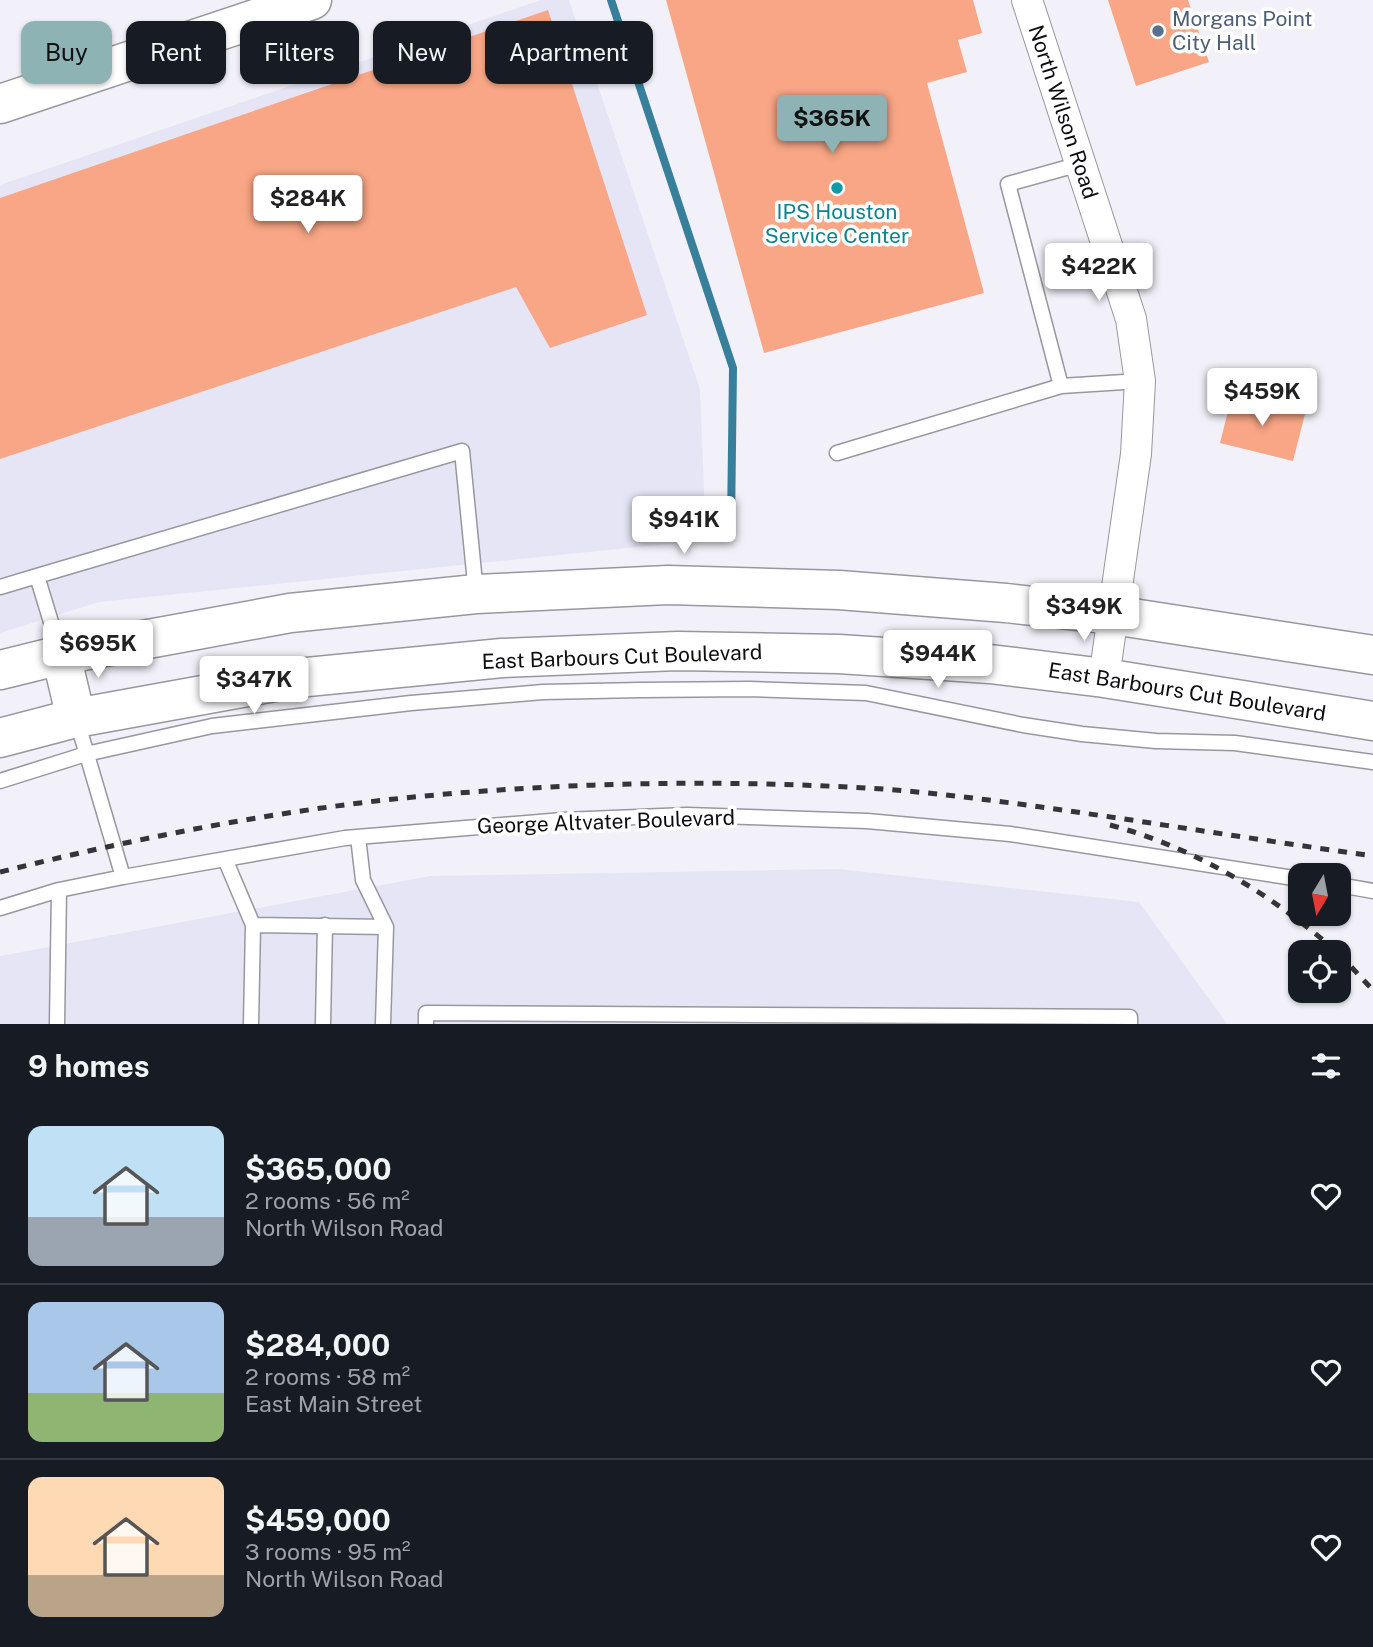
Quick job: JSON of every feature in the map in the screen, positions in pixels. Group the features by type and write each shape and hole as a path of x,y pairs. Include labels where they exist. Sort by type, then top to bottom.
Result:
{"street":[{"path":"0,104 312,0"},
{"name":"North Wilson Road","path":"1027,0 1131,319 1140,381 1136,454 1104,678"},
{"path":"0,670 61,655 290,613 476,594 668,585 839,590 1006,603 1113,615 1373,655"},
{"name":"East Barbours Cut Boulevard","path":"0,738 81,736 297,678 502,658 678,651 839,654 989,664 1104,678 1373,721"},
{"path":"61,655 81,736"}],"lane":[{"path":"1061,386 1008,184 1080,164"},
{"path":"837,453 1061,386 1140,381"},
{"path":"0,587 462,451 476,594"},
{"path":"37,576 61,655"},
{"path":"0,780 81,736 212,726 411,703 543,692 750,689 866,693 1023,725 1082,734 1156,741 1235,743 1373,762"},
{"path":"81,736 123,877"},
{"name":"George Altvater Boulevard","path":"0,908 59,890 123,877 358,837 563,820 687,815 867,821 1010,834 1288,877"},
{"path":"358,837 363,880 386,926 383,1024"},
{"path":"225,859 253,925 251,1024"},
{"path":"1351,887 1373,891"},
{"path":"57,1024 59,890"},
{"path":"253,925 386,926"},
{"path":"323,1024 325,925"},
{"path":"426,1024 426,1013 1130,1017 1130,1024"}],"shaded area":[{"path":"541,0 569,0 576,21 485,21 485,84 597,84 700,389 706,540 99,602 0,633 0,185 295,84 359,84 359,62 373,57 373,84 471,84 471,24"},
{"path":"839,869 1139,902 1227,1024 0,1024 0,956 430,876"}],"building":[{"name":"IPS Houston Service Center","path":"666,0 973,0 982,33 958,40 967,72 927,83 984,293 764,353"},
{"name":"Morgans Point City Hall","path":"1108,0 1188,0 1209,62 1136,86"},
{"path":"548,10 552,21 516,21"},
{"path":"485,32 485,84 572,84 647,315 550,348 516,287 0,459 0,198 332,84 359,84 359,75 373,70 373,84 471,84 471,36"},
{"path":"1232,395 1305,414 1293,461 1220,443"}],"waterway":[{"path":"611,0 733,368 731,525"}],"railway":[{"path":"0,872 201,828 353,804 524,788 703,783 883,789 972,798 1373,856"},
{"path":"1110,825 1172,846 1231,875 1286,911 1323,940"},
{"path":"1351,967 1373,990"}],"place":[{"name":"Morgans Point City Hall","path":"1158,31"},
{"name":"IPS Houston Service Center","path":"837,188"}]}
